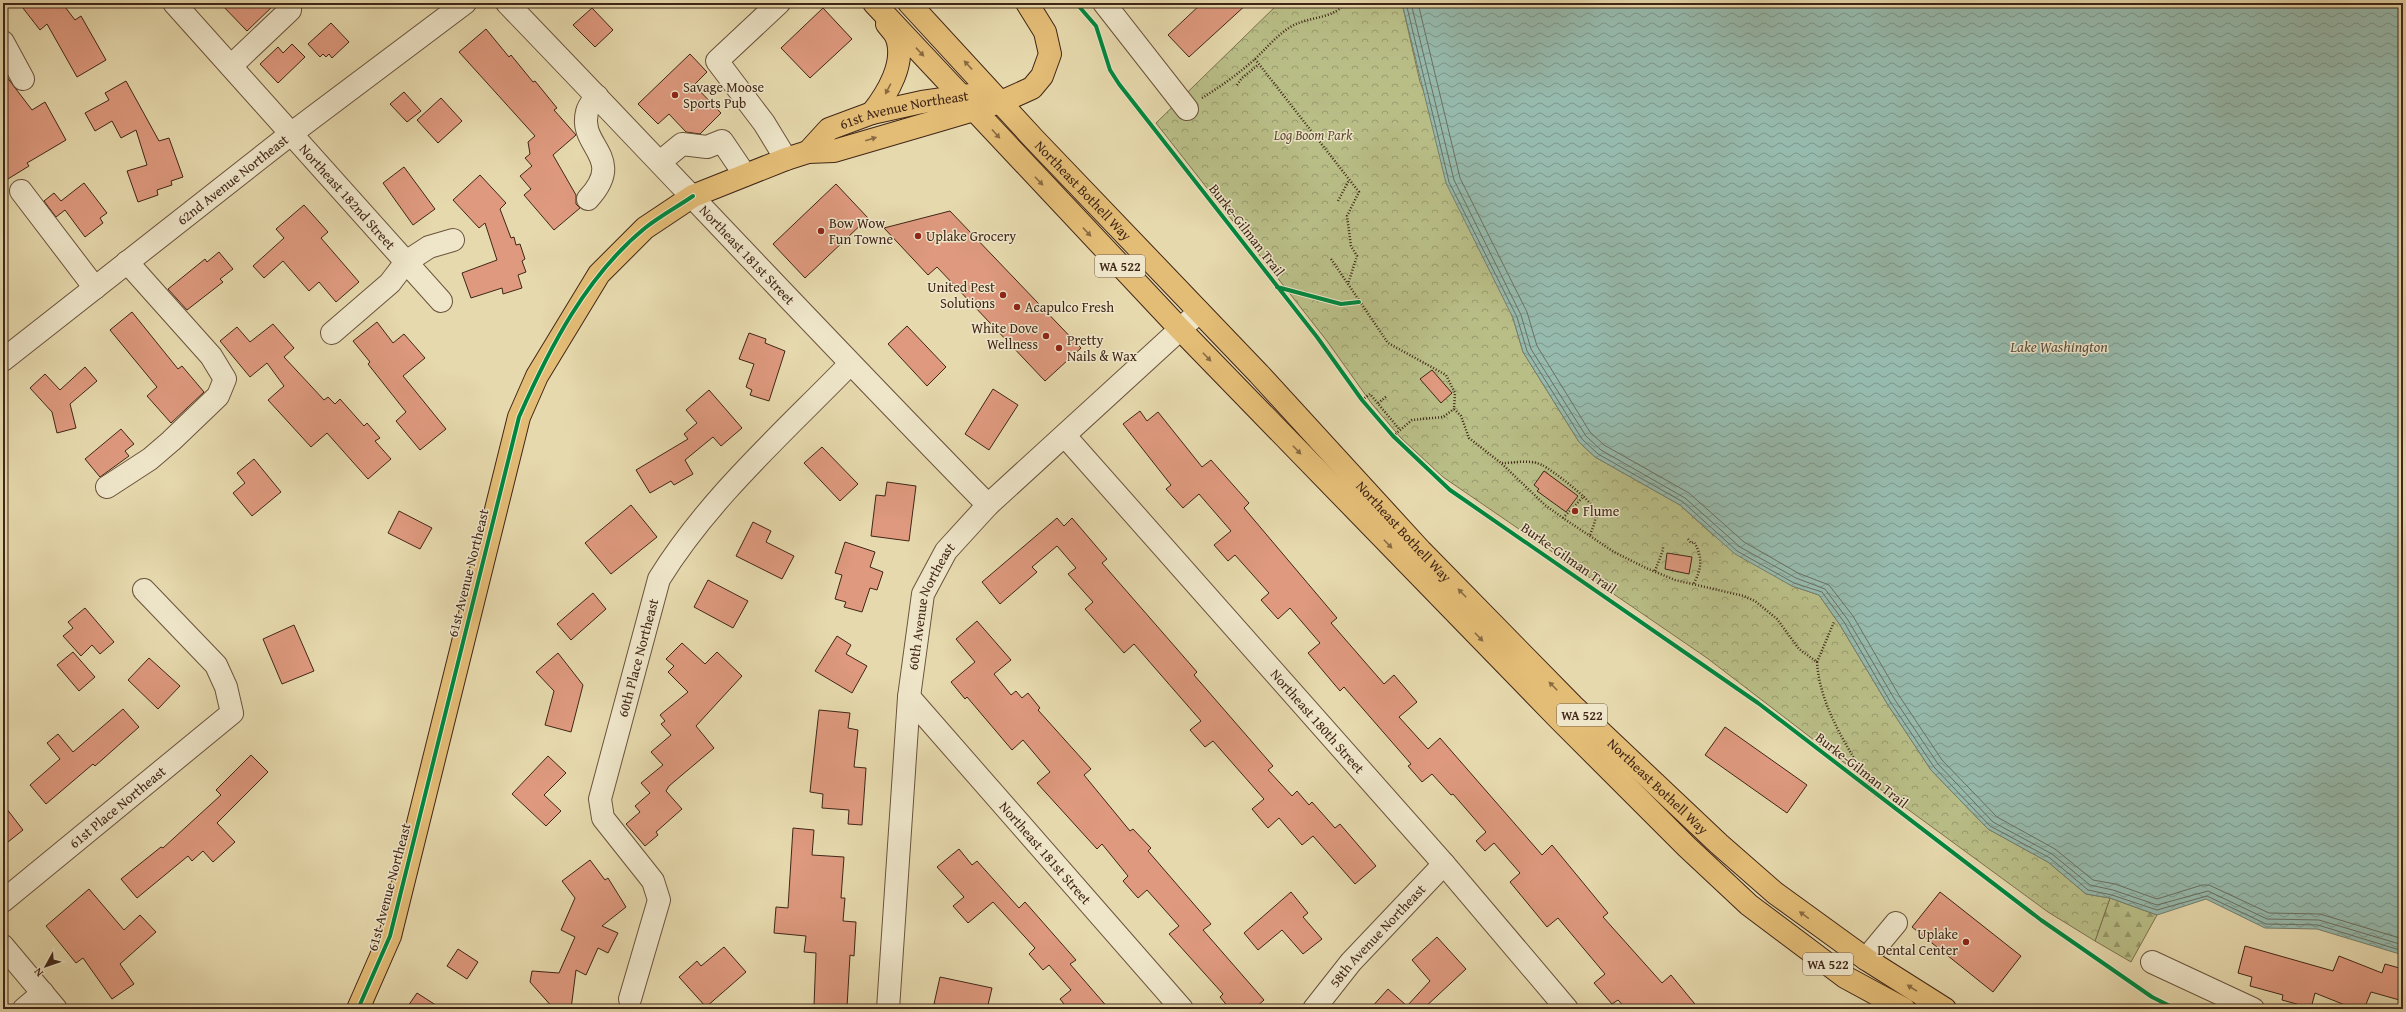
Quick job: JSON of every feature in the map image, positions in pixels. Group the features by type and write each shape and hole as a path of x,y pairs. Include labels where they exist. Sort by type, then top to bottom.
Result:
{"main road":[{"name":"Northeast Bothell Way","path":"874,3 1180,329 1558,718 1749,905 1845,977 1904,1009"},
{"path":"872,113 890,87 898,56 897,37 874,3"},
{"name":"Northeast Bothell Way","path":"909,3 1259,374 1421,551 1573,706 1714,839 1775,893 1866,959 1944,1009"},
{"name":"61st Avenue Northeast","path":"808,152 829,129 872,113 967,103 998,98 1033,86 1042,76 1050,54 1049,41 1045,32 1027,3"},
{"name":"61st Avenue Northeast","path":"358,1009 390,936 519,417 537,376 599,274 645,228 693,196 786,159 808,152 834,151 967,103"}],"street":[{"name":"Northeast 182nd Street","path":"174,3 441,301"},
{"path":"231,66 290,10 290,3"},
{"name":"62nd Avenue Northeast","path":"3,360 292,133 465,3"},
{"name":"Northeast 181st Street","path":"508,3 693,196 850,364 988,505"},
{"path":"779,3 717,61 764,123 786,159"},
{"path":"1104,3 1192,104"},
{"path":"3,42 23,79"},
{"path":"588,199 599,187 602,178 603,166 600,154 586,122 587,110 597,96"},
{"path":"660,162 682,144 707,147 722,141 744,175"},
{"path":"21,191 95,288"},
{"path":"332,333 390,283 406,262 429,248 453,240"},
{"path":"107,487 150,459 171,441 218,396 225,379 211,356 127,262"},
{"name":"60th Avenue Northeast","path":"888,1009 909,697 923,594 946,551 988,505 1199,312"},
{"name":"60th Place Northeast","path":"630,999 659,900 653,881 603,818 600,799 659,579 679,547 703,516 850,364"},
{"name":"Northeast 180th Street","path":"1065,436 1444,864 1567,1009"},
{"name":"61st Place Northeast","path":"3,901 232,713 226,687 216,665 144,590"},
{"name":"Northeast 181st Street","path":"909,697 1182,1009"},
{"name":"58th Avenue Northeast","path":"1314,1009 1351,962 1444,864"},
{"path":"1866,959 1896,922"},
{"path":"3,946 50,1001 24,1009"},
{"path":"2152,962 2253,1009"}],"path":[{"path":"1192,104 1255,59 1276,37 1296,24 1330,14 1342,7 1345,3"},
{"path":"1255,59 1359,192 1347,216 1351,246 1357,256 1348,285"},
{"path":"1237,85 1242,78 1258,64"},
{"path":"1338,201 1349,179"},
{"path":"1331,259 1388,343 1446,375 1455,393 1454,408 1460,416 1469,438 1501,464 1545,505 1614,552 1655,572 1693,585 1744,596 1755,601 1777,619 1799,649 1817,662"},
{"path":"1353,303 1359,302"},
{"path":"1358,394 1367,406"},
{"path":"1362,400 1370,394 1400,430"},
{"path":"1378,403 1387,396"},
{"path":"1393,436 1412,420 1443,417 1454,408"},
{"path":"1388,430 1398,442"},
{"path":"1501,464 1527,462 1542,465 1584,496 1595,510 1595,520 1590,535"},
{"path":"1563,518 1584,496"},
{"path":"1688,540 1691,543 1694,542 1700,552 1700,573 1693,585"},
{"path":"1655,572 1663,547"},
{"path":"1834,622 1817,662 1818,681 1824,701 1876,796"}],"green space":[{"name":"Log Boom Park","path":"1279,3 1402,3 1420,82 1513,318 1523,352 1579,442 1595,457 1680,505 1713,535 1792,586 1819,595 1840,625 1888,705 1931,770 1988,829 2048,862 2086,894 2110,898 2095,941 2048,912 1831,753 1707,658 1443,477 1401,438 1372,404 1327,341 1156,123"},
{"path":"2110,898 2157,915 2131,962 2095,941"}],"water":[{"name":"Lake Washington","path":"1402,3 2403,3 2403,955 2317,929 2265,928 2206,899 2157,915 2110,898 2086,894 2048,862 1988,829 1931,770 1888,705 1840,625 1819,595 1792,586 1735,554 1680,505 1595,457 1579,442 1523,352 1513,318 1446,183"}],"building":[{"path":"19,3 62,3 75,20 81,16 106,60 77,77 47,24 40,30"},
{"path":"220,3 276,3 247,31"},
{"path":"1202,3 1248,3 1189,57 1168,35"},
{"path":"592,8 613,30 595,47 573,25"},
{"path":"823,8 852,39 810,78 781,48"},
{"path":"331,23 349,42 332,58 329,54 326,57 323,54 320,57 308,44"},
{"path":"486,29 509,57 511,55 533,82 535,81 557,108 554,110 576,135 553,155 576,195 576,204 580,208 554,230 524,195 531,189 520,176 532,166 525,158 530,154 528,142 535,136 459,52"},
{"path":"292,44 305,57 278,83 260,64 278,47 283,53"},
{"name":"Savage Moose Sports Pub","path":"690,54 707,72 694,85 721,113 700,134 686,132 669,114 658,124 638,104"},
{"path":"3,72 32,110 45,102 66,140 27,163 29,166 3,182"},
{"path":"126,81 159,141 169,138 183,177 171,181 172,185 157,190 158,195 138,202 127,171 147,165 136,130 121,138 112,121 95,131 85,113 109,100 105,93"},
{"path":"404,92 421,111 407,122 390,104"},
{"path":"441,98 462,121 438,143 417,120"},
{"path":"404,167 435,209 413,225 383,183"},
{"path":"480,175 506,203 500,209 511,238 514,237 516,245 520,244 525,259 522,261 526,272 518,275 522,288 503,294 502,288 471,298 462,273 497,260 485,223 479,228 453,200"},
{"path":"84,183 107,213 100,218 103,223 85,237 65,210 56,217 44,201 54,193 61,201"},
{"name":"Bow Wow Fun Towne","path":"836,184 868,218 805,278 773,244"},
{"path":"304,205 328,232 321,238 359,282 336,302 319,282 309,291 283,261 264,278 253,266 284,238 276,229"},
{"path":"950,211 1081,348 1045,381 937,267 928,275 884,228"},
{"path":"219,252 233,269 220,279 223,282 187,310 168,289 205,259 207,262"},
{"path":"132,312 178,369 182,366 204,392 171,423 147,396 157,387 110,330"},
{"path":"377,322 393,343 404,334 425,358 403,376 446,429 420,450 396,421 406,412 368,364 370,362 353,341"},
{"path":"273,324 294,348 284,357 324,400 328,397 335,404 340,399 364,426 367,423 380,438 375,441 391,459 368,479 327,433 311,447 268,400 284,386 267,363 250,377 220,341 237,327 250,342"},
{"path":"907,326 946,367 927,386 888,344"},
{"path":"749,333 766,339 765,343 785,351 769,401 750,395 752,390 746,387 754,364 739,359"},
{"path":"85,367 97,381 70,404 76,428 57,433 52,412 30,388 45,374 60,390"},
{"path":"1432,370 1452,393 1441,403 1420,379"},
{"path":"993,389 1018,405 989,450 965,434"},
{"path":"709,390 742,428 721,446 713,437 685,460 693,474 674,485 671,481 650,493 636,470 688,439 684,434 697,423 686,410"},
{"path":"1140,411 1147,421 1158,412 1202,467 1211,460 1249,503 1244,508 1337,618 1331,623 1384,684 1394,675 1417,702 1399,717 1428,749 1440,738 1542,855 1552,845 1608,913 1603,917 1662,983 1671,975 1699,1009 1626,1009 1618,1000 1612,1004 1594,983 1605,974 1558,918 1547,927 1510,882 1520,873 1494,843 1485,851 1476,841 1486,832 1453,794 1451,795 1432,774 1422,782 1408,766 1411,764 1344,687 1340,691 1308,653 1320,643 1290,608 1278,619 1261,600 1269,593 1235,555 1228,561 1214,545 1231,531 1199,494 1183,508 1166,489 1171,485 1123,424"},
{"path":"121,429 134,444 125,451 129,456 100,477 85,459"},
{"path":"822,447 858,484 840,501 804,463"},
{"path":"254,459 281,492 252,516 233,493 245,483 237,473"},
{"path":"1544,471 1578,496 1566,512 1537,491 1539,489 1534,485"},
{"path":"887,482 916,486 909,541 871,536 876,495 885,496"},
{"path":"631,505 657,537 611,574 585,543"},
{"path":"399,511 432,528 420,549 388,533"},
{"path":"1057,518 1064,526 1072,518 1107,559 1102,563 1197,672 1194,675 1273,766 1268,770 1292,796 1297,791 1309,805 1312,802 1335,828 1340,824 1376,866 1355,884 1313,836 1302,845 1279,818 1268,828 1252,809 1264,799 1213,741 1205,747 1190,730 1201,721 1134,644 1124,653 1085,609 1093,602 1068,574 1076,568 1057,546 1032,567 1037,572 1000,604 982,582"},
{"path":"753,522 771,531 766,542 794,556 782,579 736,556"},
{"path":"845,542 875,552 870,567 883,572 877,590 870,588 862,612 844,607 846,602 835,599 842,575 835,573"},
{"path":"1667,553 1692,557 1689,574 1665,569"},
{"path":"708,580 748,601 733,628 694,607"},
{"path":"593,593 606,609 571,640 557,624"},
{"path":"85,608 114,642 100,654 92,645 81,656 63,636 73,628 68,622"},
{"path":"977,621 1011,660 994,674 1011,695 1016,691 1022,698 1028,693 1040,708 1038,710 1091,769 1084,775 1130,831 1133,829 1151,848 1148,851 1211,924 1203,930 1264,1000 1254,1009 1230,1009 1220,997 1223,994 1169,934 1179,926 1147,890 1138,898 1123,881 1128,876 1102,844 1097,849 1037,783 1050,772 1023,740 1012,750 967,697 965,699 951,682 975,662 956,639"},
{"path":"294,625 314,671 282,684 263,639"},
{"path":"837,636 851,645 846,654 867,666 852,693 815,671"},
{"path":"682,643 705,664 717,652 742,676 696,726 714,748 669,786 666,791 682,809 656,832 658,835 645,846 626,824 640,812 635,806 650,793 641,783 663,765 651,752 671,735 661,724 665,721 660,715 688,692 668,672 674,666 666,659"},
{"path":"73,652 95,677 79,691 57,665"},
{"path":"558,653 583,685 571,732 545,725 554,691 536,672"},
{"path":"149,658 180,686 158,709 128,680"},
{"path":"123,709 139,727 95,766 93,764 46,804 30,785 60,759 47,743 58,734 73,752"},
{"path":"819,710 850,713 848,728 858,730 854,767 866,768 862,825 848,824 849,810 822,808 823,794 810,792"},
{"path":"1725,727 1807,785 1787,813 1705,755"},
{"path":"251,755 268,772 217,823 235,842 213,862 203,851 192,861 188,856 137,898 121,879 161,847 163,848 221,795 216,790"},
{"path":"548,756 566,773 544,795 561,811 546,826 512,794"},
{"path":"3,804 23,830 3,846"},
{"path":"793,828 814,830 812,855 844,857 841,898 845,898 843,921 856,922 854,956 850,955 847,1007 814,1006 816,953 804,952 806,936 774,933 776,907 788,908"},
{"path":"959,849 972,865 977,861 1019,908 1025,902 1076,960 1070,964 1109,1009 1068,1009 1060,999 1071,990 1049,965 1043,970 1029,954 1035,948 993,902 968,923 953,906 964,897 937,867"},
{"path":"590,860 605,880 608,878 626,907 602,926 618,933 608,953 598,948 586,975 576,970 571,1009 554,1009 530,982 532,971 559,973 575,937 561,930 575,898 562,881"},
{"path":"89,889 124,930 140,915 156,932 120,964 134,984 112,999 83,958 76,963 46,926"},
{"path":"1291,892 1308,913 1303,917 1322,939 1303,954 1282,930 1258,950 1244,933"},
{"name":"Uplake Dental Center","path":"1940,892 2021,956 1993,992 1912,927"},
{"path":"1437,937 1466,969 1423,1009 1370,1009 1388,989 1407,1006 1430,981 1412,960"},
{"path":"2245,946 2333,971 2339,956 2382,973 2385,964 2403,969 2403,1001 2371,992 2364,1009 2344,1009 2345,1005 2315,993 2311,1008 2282,1000 2283,995 2250,986 2252,977 2238,973"},
{"path":"724,947 746,972 706,1007 679,977 697,961 701,966"},
{"path":"458,949 478,962 467,979 447,966"},
{"path":"940,977 992,988 987,1009 957,1009 934,1004"},
{"path":"417,993 442,1009 406,1009"}],"cycle path":[{"name":"Burke-Gilman Trail","path":"1076,3 1096,26 1110,70 1119,84 1317,337 1362,400 1393,436 1450,490 1758,703 2041,920 2152,997 2176,1009"},
{"path":"358,1009 390,936 519,417 556,340 587,291 605,268 624,247 645,228 693,196"},
{"name":"Burke-Gilman Trail","path":"1277,287 1341,304 1359,302"}],"place":[{"name":"Savage Moose Sports Pub","path":"675,95"},
{"name":"Bow Wow Fun Towne","path":"821,231"},
{"name":"Uplake Grocery","path":"918,236"},
{"name":"United Pest Solutions","path":"1003,295"},
{"name":"Acapulco Fresh","path":"1017,307"},
{"name":"White Dove Wellness","path":"1046,336"},
{"name":"Pretty Nails & Wax","path":"1059,348"},
{"name":"Flume","path":"1575,511"},
{"name":"Uplake Dental Center","path":"1966,942"}]}
